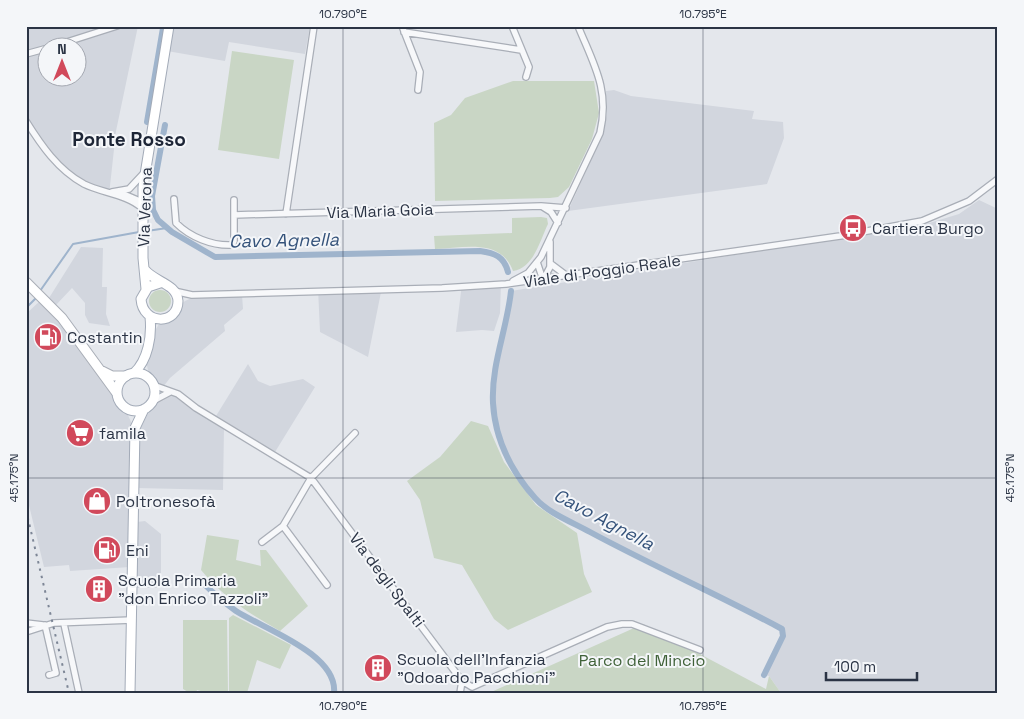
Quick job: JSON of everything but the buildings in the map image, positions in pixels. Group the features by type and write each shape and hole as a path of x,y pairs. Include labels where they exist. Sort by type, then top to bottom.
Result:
{"main road":[{"name":"Via Verona","path":"146,289 142,205 145,170 168,27"},
{"path":"145,270 160,283 171,287 178,299 177,306 170,316 161,319 150,317"},
{"path":"130,693 136,428 144,409 152,401 153,385 146,376 144,361 151,333 150,317 142,305 141,299 146,289 160,283"},
{"path":"30,285 62,318 116,392 120,404 132,411 144,409"},
{"path":"151,333 161,319"},
{"path":"116,392 119,384 144,361"},
{"path":"100,370 112,376 146,376"},
{"path":"126,408 136,428"}],"street":[{"path":"79,38 117,26"},
{"path":"286,214 314,26"},
{"path":"512,26 529,67 526,77"},
{"path":"506,284 524,276 537,262 550,241 598,141 604,114 603,89 578,26"},
{"path":"403,29 521,50"},
{"path":"403,29 420,72 418,90"},
{"path":"26,121 50,156 66,172 84,184 113,192 142,205"},
{"path":"113,192 134,186 145,170"},
{"name":"Viale di Poggio Reale","path":"174,291 192,295 442,288 543,280 911,224 931,218 969,201 998,179"},
{"path":"174,199 176,223 205,242 232,245 234,241 234,200"},
{"path":"541,206 551,212 558,222"},
{"name":"Via Maria Goia","path":"234,215 541,206 566,208"},
{"path":"543,280 551,264 550,241"},
{"path":"537,262 543,280"},
{"path":"551,264 569,276"},
{"path":"177,306 192,295"},
{"name":"Via degli Spalti","path":"153,385 178,394 200,411 311,478 462,681"},
{"path":"152,401 170,392"},
{"path":"262,542 283,526 311,478 355,433"},
{"path":"283,526 327,585"},
{"path":"26,623 45,625 132,620"},
{"path":"64,624 79,693"},
{"path":"460,693 462,681 472,687 607,627 622,624 632,624 700,650"},
{"path":"26,632 45,625"},
{"path":"45,625 56,673 49,675"}],"shaded area":[{"path":"26,26 138,26 116,131 109,195 84,187 64,174 46,156 26,129"},
{"path":"171,26 310,26 305,54 229,42 225,61 167,51"},
{"path":"614,90 631,96 754,111 752,119 783,122 784,138 767,184 568,211 602,136 607,114 606,91"},
{"name":"Cartiera Burgo","path":"979,200 998,209 998,693 781,693 769,676 764,675 783,636 782,629 624,550 556,513 536,500 510,463 496,424 492,385 507,323 511,291 926,224 959,214"},
{"path":"81,247 103,248 102,287 107,287 106,314 110,326 89,323 85,315 85,303 72,288 56,305 49,298"},
{"path":"501,282 500,313 494,331 456,332 462,284"},
{"path":"382,287 368,357 320,332 318,288"},
{"path":"242,295 243,309 224,325 225,331 170,378 163,387 155,383 149,375 146,361 153,334 159,324 185,301 194,297"},
{"path":"41,300 60,319 115,393 117,401 125,409 134,428 130,567 70,571 69,565 44,567 26,493 26,314"},
{"path":"248,364 258,381 270,386 303,379 315,387 275,452 216,416"},
{"path":"171,394 178,396 224,427 223,490 137,488 140,422 154,402"},
{"path":"145,521 161,534 161,588 134,588 137,522"}],"green space":[{"path":"232,51 294,60 279,159 218,150"},
{"path":"513,81 594,81 599,113 592,139 569,187 558,197 550,198 435,201 434,123 451,115 465,98"},
{"path":"512,218 547,218 548,224 531,259 520,269 513,271 500,254 491,249 469,247 435,249 434,236 512,233"},
{"path":"160,290 168,293 171,301 168,309 160,312 152,309 149,301 152,293"},
{"path":"471,421 488,426 504,462 536,505 577,533 584,574 592,592 508,630 494,619 462,565 434,558 420,500 407,481 440,457"},
{"path":"207,535 239,540 236,560 261,566 260,550 266,550 308,606 280,631 238,604 218,589 201,570"},
{"path":"233,615 291,645 280,669 257,660 247,693 229,693 229,618"},
{"path":"183,620 227,620 228,693 208,693 197,690 196,693 190,693 183,689"},
{"name":"Parco del Mincio","path":"643,624 766,689 769,676 781,693 489,693"}],"waterway":[{"name":"Cavo Agnella","path":"147,122 163,28"},
{"name":"Cavo Agnella","path":"165,125 152,196 153,210 158,220 172,232 215,257 480,251 498,256 504,262 508,272"},
{"path":"147,231 167,228"},
{"path":"40,291 73,244 139,232"},
{"name":"Cavo Agnella","path":"511,291 494,375 493,403 494,416 501,442 519,477 535,498 553,513 782,629 783,636 764,675"},
{"path":"26,308 36,298"},
{"path":"201,581 236,611 297,644 312,655 324,666 332,679 334,693"}],"railway":[{"path":"26,510 69,693"}],"place":[{"name":"Cartiera Burgo","path":"853,228"},
{"name":"Costantin","path":"48,337"},
{"name":"famila","path":"80,433"},
{"name":"Poltronesofà","path":"97,501"},
{"name":"Eni","path":"107,550"},
{"name":"Scuola Primaria \"don Enrico Tazzoli\"","path":"99,589"},
{"name":"Scuola dell'Infanzia \"Odoardo Pacchioni\"","path":"378,668"}],"district":[{"name":"Ponte Rosso","path":"129,139"}]}
